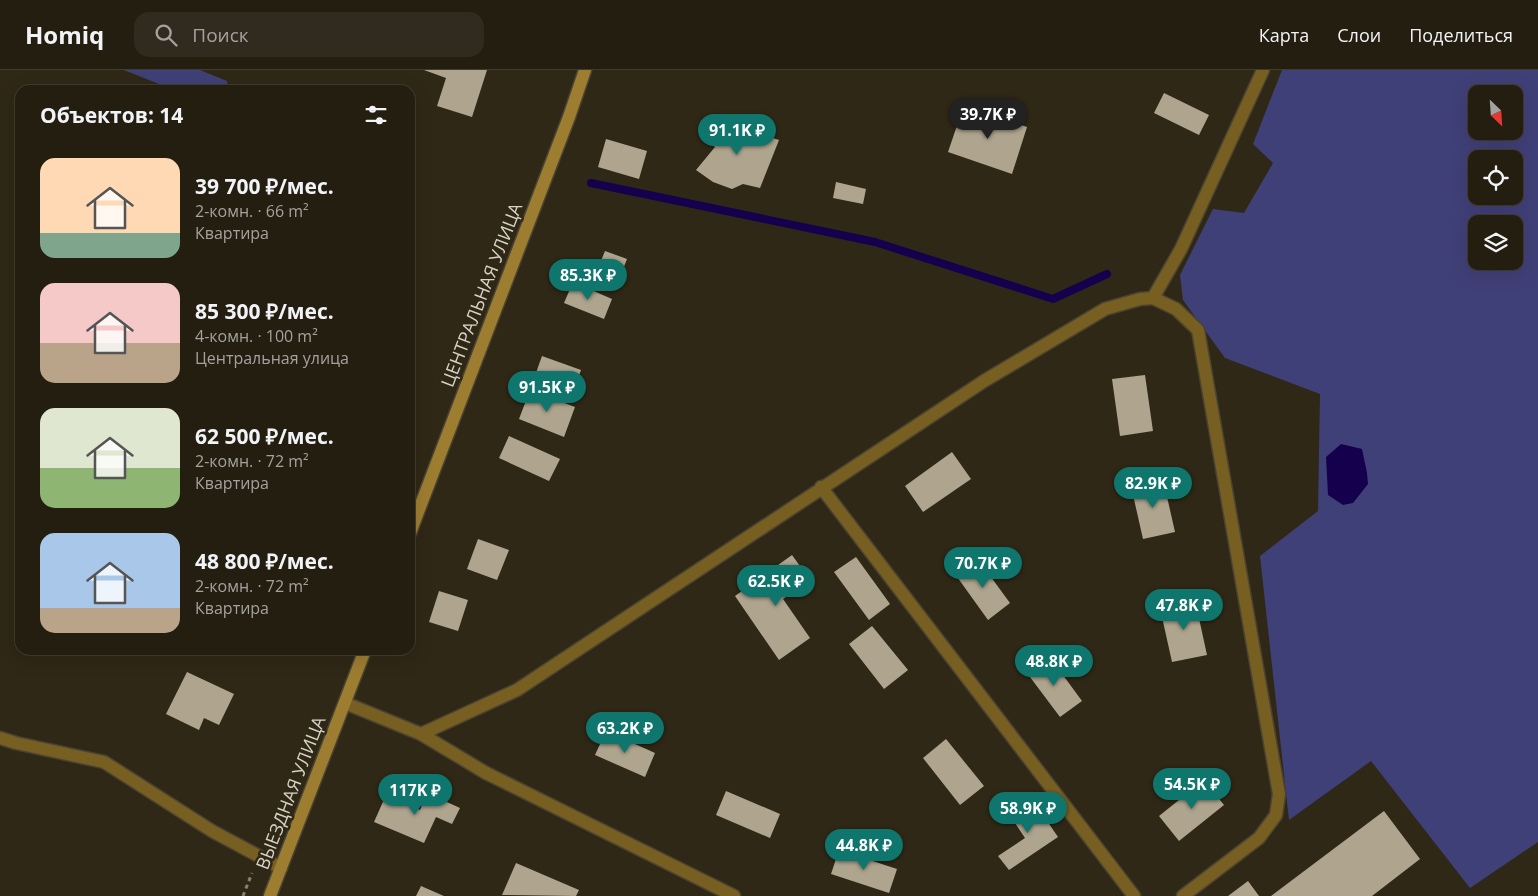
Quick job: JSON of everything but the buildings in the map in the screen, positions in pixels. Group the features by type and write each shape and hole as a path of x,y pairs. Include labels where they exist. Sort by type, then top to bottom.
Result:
{"main road":[{"name":"ЦЕНТРАЛЬНАЯ УЛИЦА","path":"415,520 585,70"},
{"path":"345,703 363,655"},
{"name":"ВЫЕЗДНАЯ УЛИЦА","path":"270,896 345,703"}],"street":[{"path":"1153,298 1181,249 1263,70"},
{"path":"421,734 516,690 984,381 1105,309 1140,299 1153,298 1176,309 1198,330 1279,794 1276,815 1259,838 1183,896"},
{"path":"821,487 1134,896"},
{"path":"345,703 421,734 486,773 734,896"},
{"path":"0,738 104,762 212,831 281,868"}],"shaded area":[{"path":"124,70 200,70 227,81 227,85 162,85"},
{"path":"1282,70 1538,70 1538,842 1470,888 1371,761 1289,820 1260,556 1318,511 1320,394 1225,358 1183,300 1180,275 1213,209 1244,213 1273,163 1253,144"},
{"path":"1341,444 1362,449 1368,484 1353,503 1343,505 1328,495 1326,457"}],"waterway":[{"path":"591,183 875,242 1053,299 1107,274"}]}
